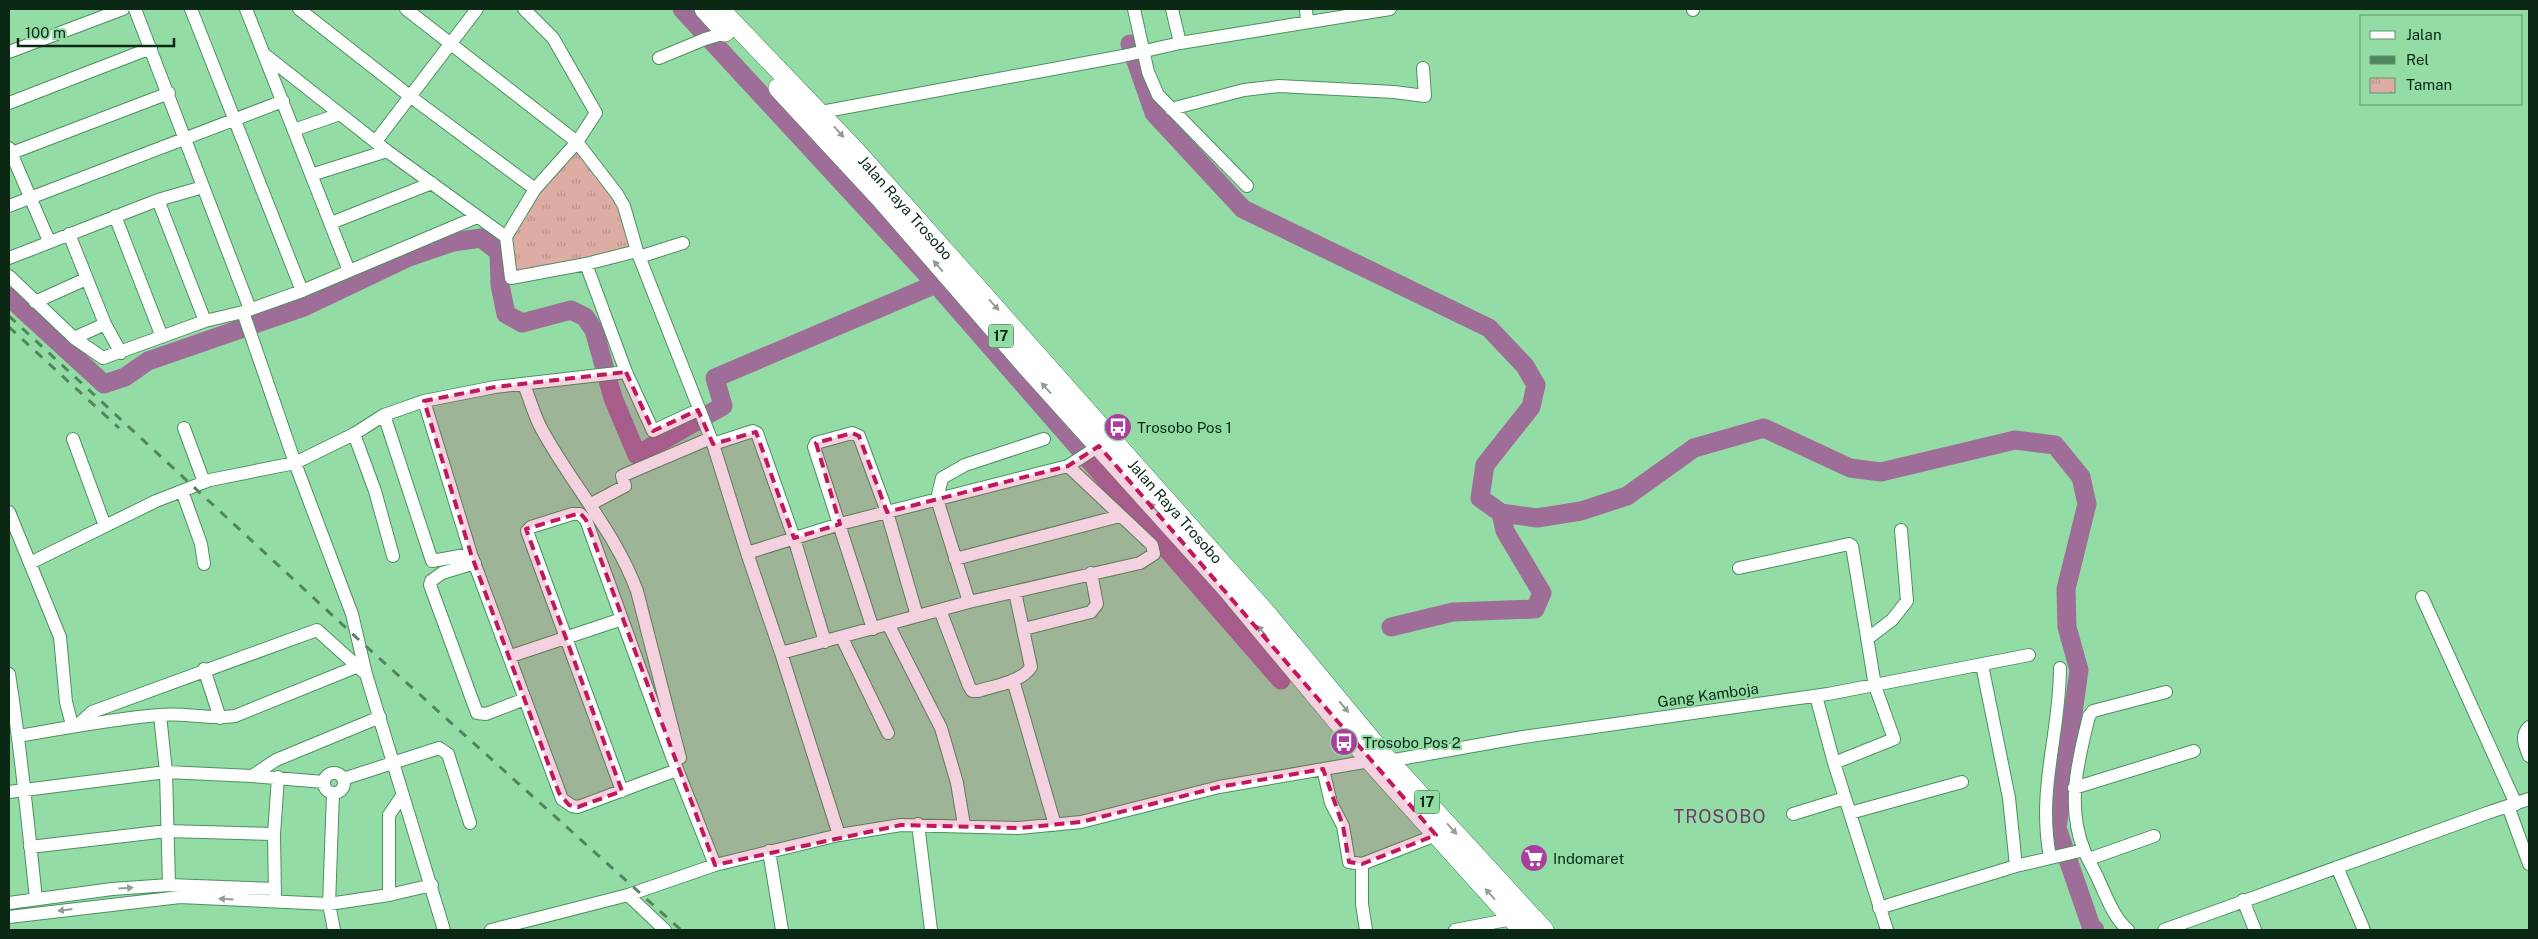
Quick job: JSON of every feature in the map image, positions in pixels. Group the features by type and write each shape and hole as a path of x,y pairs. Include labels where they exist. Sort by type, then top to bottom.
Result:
{"highway":[{"name":"Jalan Raya Trosobo","path":"704,9 722,34 868,185 1097,448 1390,761 1544,930"},
{"name":"Jalan Raya Trosobo","path":"720,9 722,34 821,112 1261,608 1370,761 1517,925"}],"street":[{"path":"9,52 123,9"},
{"path":"135,9 203,187 296,463 352,614 361,670 380,717 402,796 432,884 444,930"},
{"path":"191,9 302,291"},
{"path":"299,9 411,96 535,188"},
{"path":"406,9 577,142 624,206 638,254 712,441 839,835"},
{"path":"376,141 477,9"},
{"path":"524,9 553,38 567,66 595,108 595,114 577,142 535,188 506,237 512,279 683,243"},
{"path":"1134,9 1141,52 1158,95 1248,186"},
{"path":"1172,9 1180,43"},
{"path":"1306,9 1307,22"},
{"path":"821,112 1123,56 1180,43 1390,9"},
{"path":"249,11 311,175 350,271"},
{"path":"659,58 722,34"},
{"path":"9,103 151,48"},
{"path":"264,54 387,151 506,237"},
{"path":"1171,109 1244,90 1279,86 1394,92 1426,96 1423,68"},
{"path":"49,241 9,152 168,93"},
{"path":"9,206 236,121 283,101"},
{"path":"294,130 340,114"},
{"path":"311,175 387,151"},
{"path":"331,223 432,182"},
{"path":"9,258 158,200 203,187"},
{"path":"158,200 205,321"},
{"path":"115,216 162,337"},
{"path":"9,276 74,338 101,358 121,353 205,321 247,317 302,291 477,217"},
{"path":"69,234 105,324 121,353"},
{"path":"586,264 623,372 653,431 701,416"},
{"path":"35,302 86,279"},
{"path":"74,338 105,324"},
{"path":"30,563 182,491 204,482 296,463 354,434 384,415 424,401 495,387 623,372"},
{"path":"524,385 541,427 591,504 626,563 637,591 679,750 680,758 677,770"},
{"path":"424,401 473,558 511,656 562,799 572,806 578,807 677,770"},
{"path":"384,415 432,561 473,558"},
{"path":"184,428 204,482"},
{"path":"591,504 625,486 622,476 624,474 712,441 752,431 756,432 794,538 825,642"},
{"path":"873,629 814,445 852,433 859,436 887,512 917,616"},
{"path":"354,434 375,491 393,556"},
{"path":"73,439 105,526"},
{"path":"969,602 937,498 942,478 954,470 1044,439"},
{"path":"747,553 840,524 1068,466 1081,460 1097,448"},
{"path":"781,653 969,602 1140,563 1154,554 1152,546 1068,466"},
{"path":"182,491 201,544 204,564"},
{"path":"9,512 60,637 66,702 76,725"},
{"path":"622,790 528,536 530,527 572,514 582,515 597,549 677,770 715,864"},
{"path":"955,560 1120,516"},
{"path":"1867,639 1892,620 1907,601 1901,530"},
{"path":"1739,568 1850,544 1875,686 1894,740 1834,763"},
{"path":"473,558 442,574 431,581 430,584 474,704 478,714 484,715 525,699"},
{"path":"1024,629 1091,612 1097,604 1091,573"},
{"path":"940,610 971,689 978,691 1013,680 1026,674 1031,667 1024,629 1014,592"},
{"path":"2422,596 2512,805 2529,864"},
{"path":"511,656 622,619"},
{"path":"888,624 941,728 957,783 964,825"},
{"path":"76,725 92,712 315,629 361,670"},
{"path":"842,638 888,733"},
{"name":"Gang Kamboja","path":"1390,761 1523,737 1816,696 2029,655"},
{"path":"1982,665 2008,798 2016,866"},
{"path":"2053,856 2046,837 2045,796 2060,693 2060,668"},
{"path":"204,670 220,718"},
{"path":"19,736 76,725 160,715 220,718 255,708 361,670"},
{"path":"9,674 19,736 23,790 36,899"},
{"path":"1013,680 1055,826"},
{"path":"2128,930 2114,910 2084,853 2077,820 2074,788 2079,757 2091,712 2166,692"},
{"path":"1816,696 1834,763 1887,930"},
{"path":"160,715 166,772 169,885"},
{"path":"252,776 276,760 380,717"},
{"path":"2529,727 2524,734 2524,740 2529,756"},
{"path":"333,793 326,789 324,782 328,774 333,773 343,779 435,748 443,750 448,754 470,823"},
{"path":"2074,788 2194,751"},
{"path":"493,930 628,895 715,864 839,835 901,824 1019,828 1055,826 1082,822 1219,787 1370,761"},
{"path":"1322,769 1332,803 1343,826 1349,862 1362,864 1436,835"},
{"path":"9,792 166,772 278,777 324,782"},
{"path":"275,896 274,834 278,777"},
{"path":"333,793 342,789 343,779"},
{"path":"1850,813 1962,782"},
{"path":"333,793 330,904 334,930"},
{"path":"389,895 390,815 402,796"},
{"path":"1793,814 1845,798"},
{"path":"2164,930 2243,900 2529,799"},
{"path":"918,824 931,930"},
{"path":"30,847 167,831 274,834"},
{"path":"1879,908 2053,856 2084,853 2154,836"},
{"path":"769,851 782,930"},
{"path":"1362,864 1362,904 1366,930"},
{"path":"2338,867 2364,930"},
{"path":"9,903 112,889 169,885 330,904 389,895 432,884"},
{"path":"628,895 666,930"},
{"path":"9,917 180,897 275,896"},
{"path":"2243,900 2255,930"},
{"path":"1455,930 1517,925"}],"highlighted area":[{"path":"626,372 653,431 698,410 713,444 756,432 794,538 840,524 816,443 852,433 859,436 887,512 1068,466 1099,446 1436,835 1362,864 1349,862 1343,826 1323,769 1219,787 1081,822 1019,828 901,825 715,865 586,520 580,513 572,514 526,529 622,791 578,807 569,805 559,793 471,554 424,401 495,387"}],"green space":[{"path":"577,145 622,206 635,250 511,277 508,236 539,191"}],"waterway":[{"path":"682,9 936,284 1281,680"},
{"path":"1130,44 1154,113 1243,209 1489,328 1525,366 1536,385 1531,407 1485,465 1480,498 1501,513 1537,518 1581,511 1627,496 1694,448 1764,428 1850,468 1881,472 2015,440 2055,445 2081,477 2087,504 2066,589 2067,627 2079,670 2057,828 2091,926 2095,930"},
{"path":"9,297 104,384 125,377 148,361 304,307 409,257 453,242 481,238 499,252 500,285 506,314 522,323 571,310 585,317 594,330 613,398 637,455 723,406 715,378 936,284"},
{"path":"1391,627 1453,612 1535,609 1542,593 1505,531 1501,513"}],"railway":[{"path":"9,316 358,639 681,930"},
{"path":"9,327 119,428"}],"place":[{"name":"Trosobo Pos 1","path":"1118,427"},
{"name":"Trosobo Pos 2","path":"1344,742"},
{"name":"Indomaret","path":"1534,858"}],"district":[{"name":"TROSOBO","path":"1720,816"}]}
